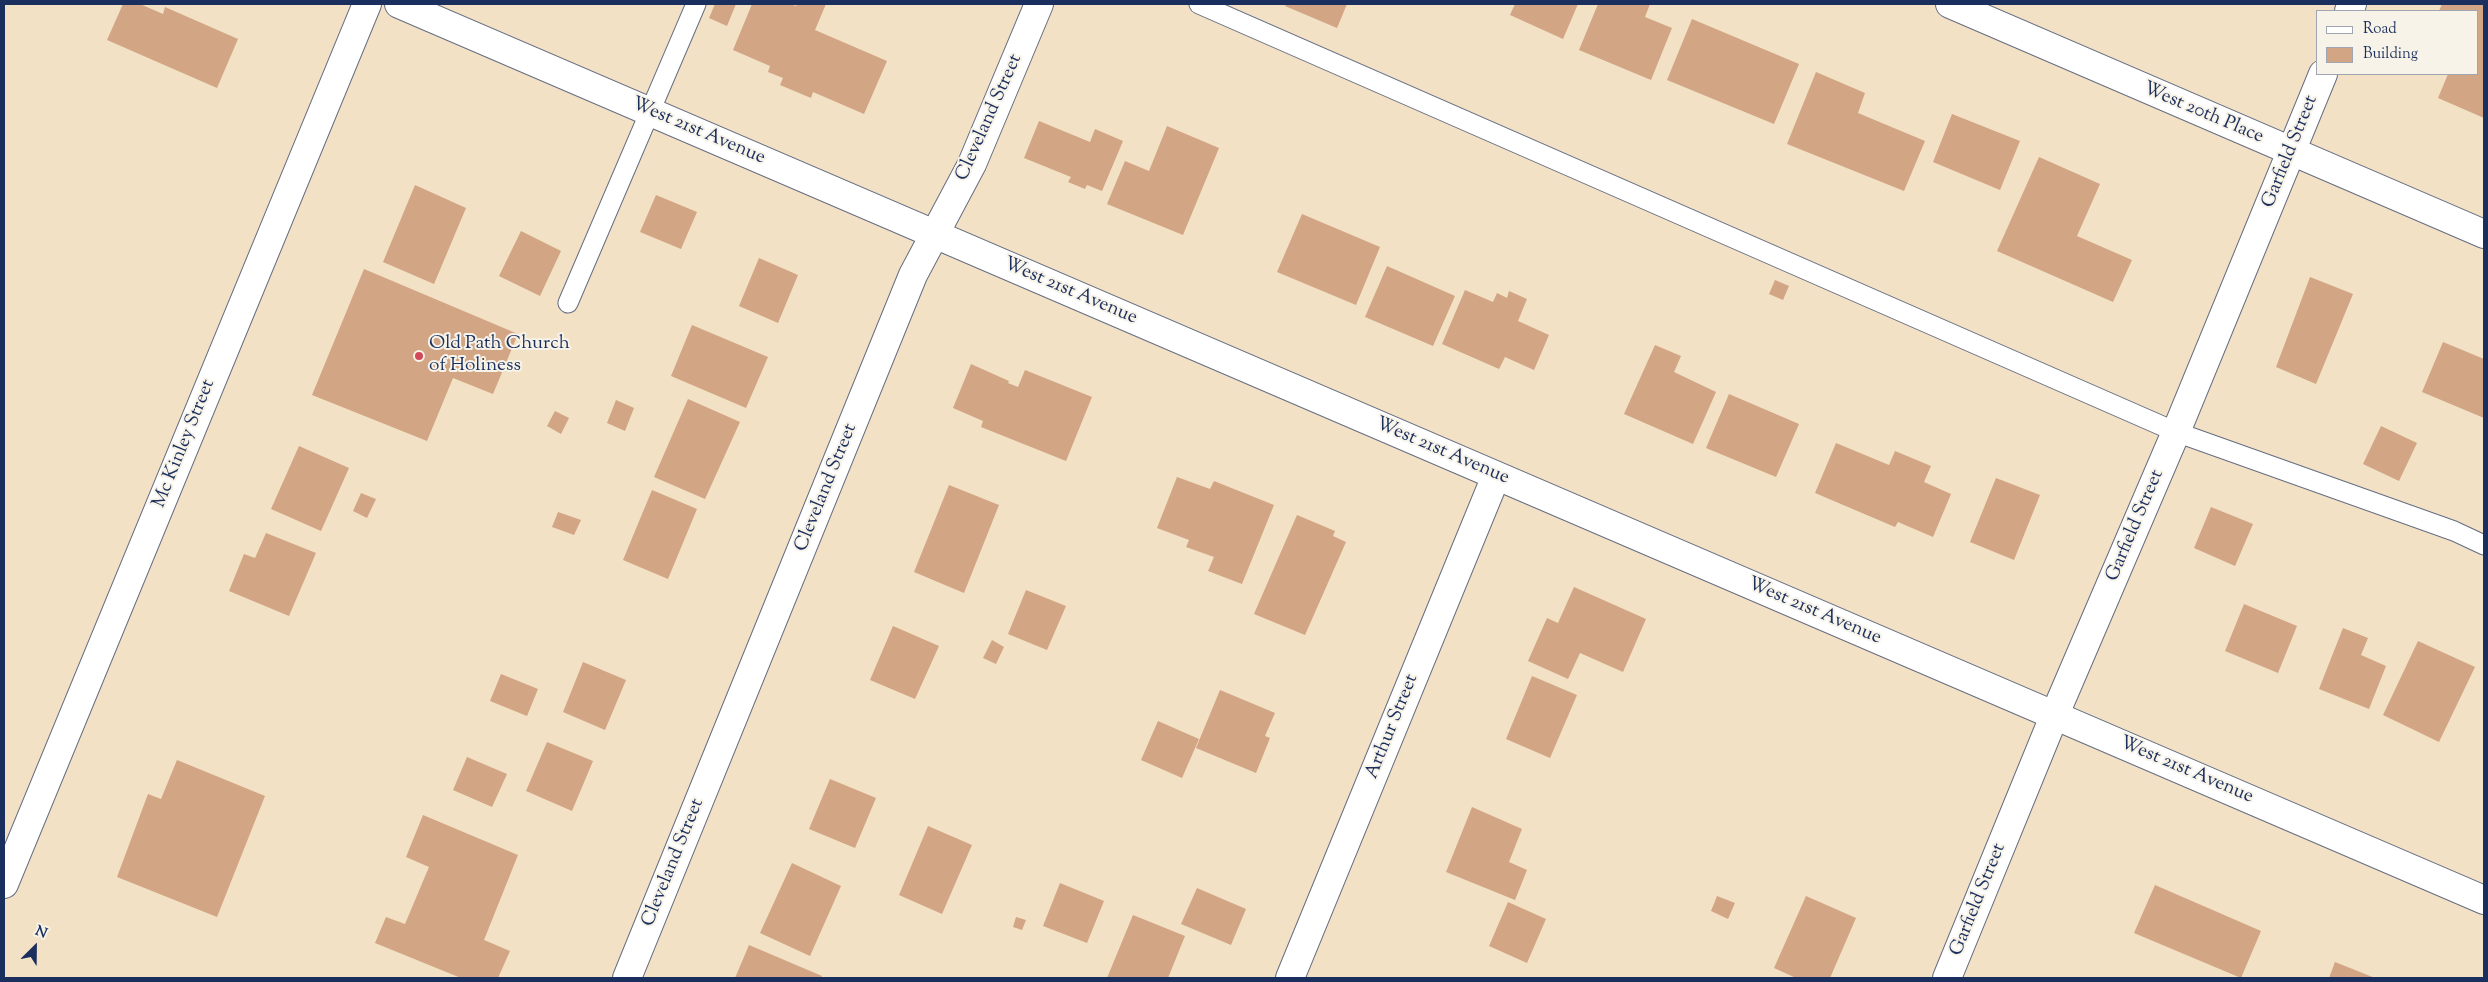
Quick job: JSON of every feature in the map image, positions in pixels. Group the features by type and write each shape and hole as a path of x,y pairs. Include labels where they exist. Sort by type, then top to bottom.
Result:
{"street":[{"name":"Mc Kinley Street","path":"4,884 367,4"},
{"name":"West 21st Avenue","path":"399,4 1496,476 2055,714 2484,900"},
{"name":"Cleveland Street","path":"627,978 914,275 972,164 1039,4"},
{"name":"West 20th Place","path":"1950,4 2484,234"},
{"name":"Garfield Street","path":"1947,978 2055,714 2176,432 2323,75"},
{"name":"Arthur Street","path":"1290,978 1496,476"}],"lane":[{"path":"568,303 696,4"},
{"path":"1199,4 2176,432 2454,530 2484,545"}],"building":[{"path":"123,4 140,4 163,14 165,7 238,39 217,88 107,40"},
{"path":"715,4 736,4 727,26 709,18"},
{"path":"752,4 790,4 796,6 797,4 826,4 815,30 887,61 864,114 813,92 811,98 780,85 783,78 768,72 770,66 733,50"},
{"path":"1286,4 1347,4 1337,28 1285,6"},
{"path":"1515,4 1578,4 1563,39 1510,15"},
{"path":"1598,4 1650,4 1645,17 1672,28 1651,80 1579,50"},
{"path":"2442,4 2484,4 2484,118 2438,98 2448,75 2478,75 2478,10 2439,10"},
{"path":"1692,19 1799,64 1774,124 1667,80"},
{"path":"1816,72 1865,93 1858,113 1925,141 1904,191 1787,144"},
{"path":"1952,114 2020,141 2000,190 1933,162"},
{"path":"1039,121 1090,142 1095,129 1123,141 1102,191 1087,185 1085,189 1068,182 1071,177 1024,158"},
{"path":"1167,126 1219,148 1183,235 1107,204 1125,161 1149,171"},
{"path":"2039,157 2100,184 2077,236 2132,260 2113,302 1997,251"},
{"path":"415,185 466,208 434,284 383,262"},
{"path":"656,195 697,212 681,249 640,232"},
{"path":"1302,214 1380,247 1356,305 1277,272"},
{"path":"521,231 561,251 540,296 499,276"},
{"path":"759,258 798,275 778,323 739,306"},
{"path":"1387,266 1455,296 1433,346 1365,317"},
{"name":"Old Path Church of Holiness","path":"364,269 518,334 493,394 453,378 427,441 312,395"},
{"path":"2310,277 2353,294 2316,384 2276,367"},
{"path":"1775,280 1789,286 1783,300 1769,294"},
{"path":"1465,290 1493,302 1497,293 1507,298 1509,291 1527,299 1518,321 1549,335 1534,370 1505,357 1499,369 1442,344"},
{"path":"692,325 768,357 746,408 671,376"},
{"path":"2443,342 2484,359 2484,418 2422,392"},
{"path":"1655,345 1681,356 1674,372 1716,392 1693,444 1624,414"},
{"path":"971,364 1018,387 1025,370 1092,397 1066,461 981,427 983,421 953,408"},
{"path":"1729,394 1799,424 1776,477 1706,448"},
{"path":"688,399 740,422 705,499 654,477"},
{"path":"616,400 634,408 625,431 607,423"},
{"path":"555,411 569,418 561,434 547,426"},
{"path":"2381,426 2417,443 2399,481 2363,464"},
{"path":"1836,443 1889,465 1895,451 1931,466 1924,482 1951,494 1933,537 1898,522 1895,527 1815,493"},
{"path":"299,446 349,468 321,531 271,509"},
{"path":"1177,477 1210,489 1214,481 1274,505 1242,584 1208,571 1214,557 1186,547 1189,540 1157,528"},
{"path":"1996,478 2040,495 2014,560 1970,542"},
{"path":"949,485 999,505 964,593 914,572"},
{"path":"652,490 697,509 668,579 623,560"},
{"path":"361,493 376,499 367,518 353,511"},
{"path":"2211,507 2253,524 2235,566 2194,548"},
{"path":"558,512 581,520 574,535 552,527"},
{"path":"1297,515 1335,531 1333,536 1346,542 1305,635 1254,614"},
{"path":"266,533 316,553 289,616 229,591 244,554 255,558"},
{"path":"1574,587 1646,619 1623,672 1580,653 1568,679 1528,661 1547,618 1558,623"},
{"path":"1026,590 1066,606 1047,650 1008,634"},
{"path":"2244,604 2297,626 2278,673 2225,651"},
{"path":"893,626 939,646 915,699 870,680"},
{"path":"2343,628 2368,638 2361,655 2386,666 2369,709 2319,689"},
{"path":"992,640 1004,647 996,664 983,658"},
{"path":"2418,641 2475,667 2439,742 2383,715"},
{"path":"583,662 626,680 605,730 563,712"},
{"path":"501,674 538,689 527,716 490,701"},
{"path":"1532,676 1577,695 1550,758 1506,739"},
{"path":"1220,690 1275,713 1265,736 1270,738 1256,773 1196,748"},
{"path":"1158,721 1199,739 1182,778 1141,760"},
{"path":"547,742 593,761 572,811 526,791"},
{"path":"467,757 507,774 492,807 453,790"},
{"path":"177,760 265,796 217,917 117,877 148,794 161,799"},
{"path":"830,779 876,798 855,848 809,829"},
{"path":"1472,807 1522,829 1509,862 1527,870 1515,900 1446,872"},
{"path":"423,815 518,855 484,940 510,951 498,978 461,978 375,943 386,917 405,924 429,867 406,857"},
{"path":"928,826 972,845 942,914 899,895"},
{"path":"792,863 841,886 810,956 760,933"},
{"path":"1060,883 1104,901 1087,943 1043,926"},
{"path":"2155,885 2261,931 2241,978 2134,933"},
{"path":"1197,888 1246,909 1231,945 1181,924"},
{"path":"1717,896 1735,903 1728,919 1711,911"},
{"path":"1806,896 1856,918 1830,978 1796,978 1774,968"},
{"path":"1508,902 1546,919 1527,963 1489,946"},
{"path":"1133,915 1185,936 1168,978 1107,978"},
{"path":"1016,917 1026,920 1022,930 1013,927"},
{"path":"749,945 822,976 821,978 735,978"},
{"path":"2335,962 2375,978 2329,978"}],"place":[{"name":"Old Path Church of Holiness","path":"419,356"}]}
